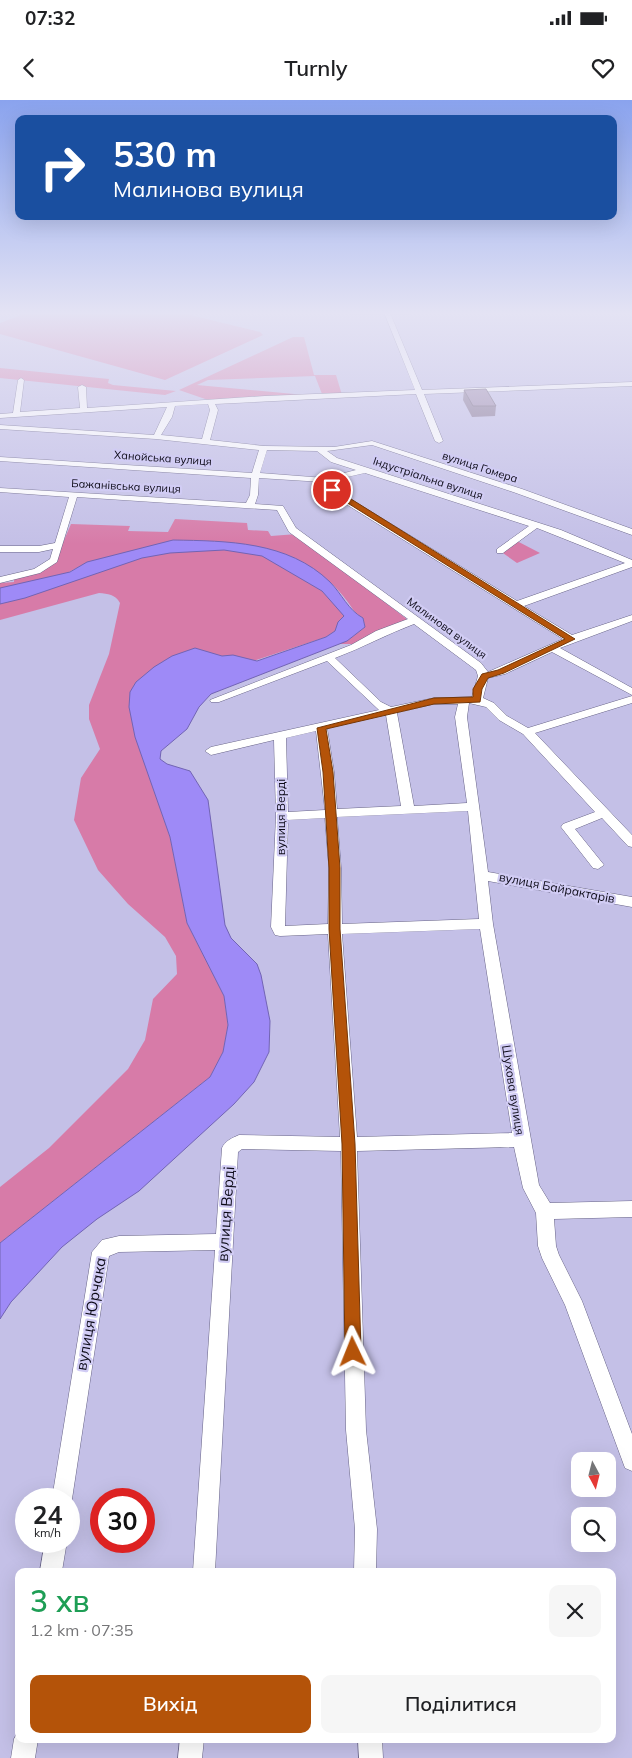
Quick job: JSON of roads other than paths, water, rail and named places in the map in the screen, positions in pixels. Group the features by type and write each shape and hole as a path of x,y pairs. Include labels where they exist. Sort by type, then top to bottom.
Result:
{"street":[{"path":"16,414 20,389"},
{"path":"82,389 84,410"},
{"path":"0,416 211,401 490,389"},
{"path":"420,392 439,441"},
{"path":"205,443 214,410 211,401"},
{"path":"156,436 168,417 172,404"},
{"name":"вулиця Гомера","path":"0,428 156,436 205,443 264,448 345,448 363,443 376,444 632,532"},
{"path":"250,505 254,495 255,475 264,448"},
{"name":"Індустріальна вулиця","path":"318,448 329,458 576,539 632,563"},
{"name":"Ханойська вулиця","path":"0,459 325,480 365,470"},
{"path":"325,480 336,494 571,639"},
{"name":"Бажанівська вулиця","path":"0,490 250,505"},
{"path":"0,580 28,574 48,566 56,556 74,494"},
{"name":"Малинова вулиця","path":"250,505 282,509 292,530 483,670 485,676 471,700"},
{"path":"500,551 534,526"},
{"path":"0,549 39,549 58,545"},
{"path":"516,605 632,563"},
{"path":"485,676 501,672 571,639 632,618"},
{"path":"215,700 355,647 380,633 415,620"},
{"path":"553,648 632,692"},
{"path":"329,657 333,663 378,704 391,712 408,809"},
{"path":"527,732 632,699"},
{"path":"211,752 434,701 471,700 490,705 503,718 527,732 632,843"},
{"name":"Шухова вулиця","path":"471,700 461,717 486,924 520,1140 531,1188 545,1211 546,1239 550,1258 572,1301 632,1462"},
{"path":"321,728 324,736 335,868 334,929 349,1144 356,1430 366,1529 365,1568"},
{"name":"вулиця Верді","path":"280,737 282,816 278,927 280,931 486,924"},
{"path":"282,816 473,806"},
{"path":"598,865 566,828 604,813"},
{"name":"вулиця Байрактарів","path":"481,875 632,902"},
{"name":"вулиця Верді","path":"204,1568 230,1148 233,1144 239,1142 349,1144 520,1140"},
{"path":"545,1211 632,1210"},
{"name":"вулиця Юрчака","path":"64,1488 101,1252 108,1246 119,1244 224,1242"},
{"path":"52,1568 54,1553"},
{"path":"23,1758 25,1743"},
{"path":"190,1758 192,1743"},
{"path":"370,1743 371,1758"}]}
